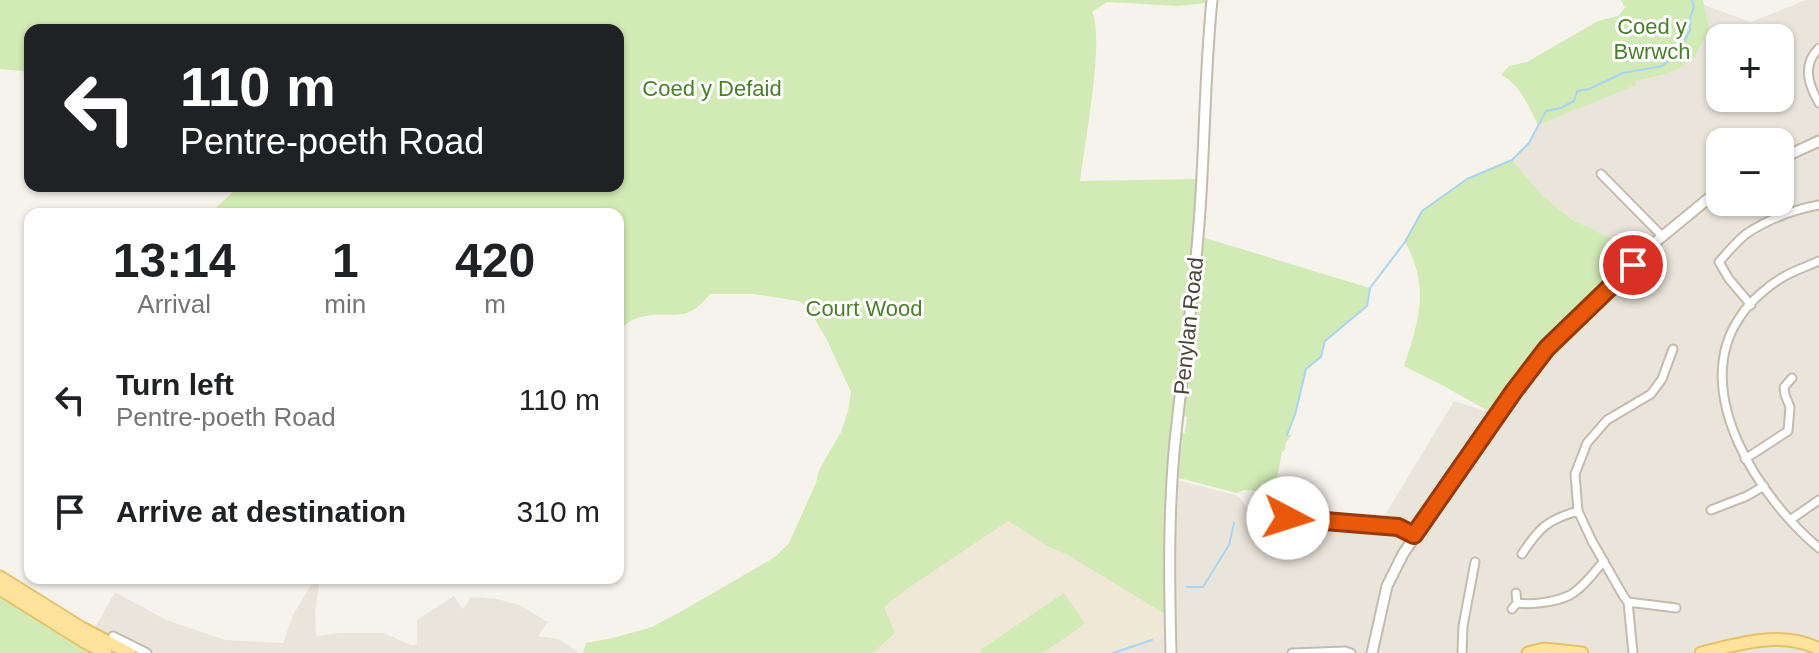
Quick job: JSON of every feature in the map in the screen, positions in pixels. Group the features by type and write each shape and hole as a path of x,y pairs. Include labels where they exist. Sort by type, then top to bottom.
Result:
{"main road":[{"path":"0,577 80,627 129,653"},
{"path":"0,589 106,653"},
{"path":"1701,653 1761,639 1780,639 1819,649"},
{"path":"1528,653 1582,653"}],"street":[{"name":"Penylan Road","path":"1171,653 1176,424 1199,223 1212,0"},
{"path":"1819,48 1809,63 1807,77 1819,103"},
{"path":"1794,153 1819,141"},
{"path":"1601,174 1662,236"},
{"path":"1372,653 1387,586 1414,535 1514,391 1547,348 1662,236 1706,200"},
{"path":"1751,305 1719,262 1744,235 1794,210 1819,205"},
{"path":"1818,264 1784,277 1761,294 1739,317 1727,344 1721,378 1726,412 1745,459 1790,520 1819,548"},
{"path":"1633,653 1628,602 1578,511 1575,474 1587,443 1607,420 1651,394 1662,379 1673,349"},
{"path":"1745,459 1788,431 1790,407 1784,387 1792,378"},
{"path":"1711,510 1764,486"},
{"path":"1790,520 1819,500"},
{"path":"1522,554 1539,529 1560,516 1578,511"},
{"path":"1288,518 1398,527 1414,535"},
{"path":"1516,593 1515,606 1571,594 1604,561"},
{"path":"1462,653 1463,626 1475,562"},
{"path":"1628,602 1676,608"},
{"path":"113,636 147,653"},
{"path":"1292,653 1351,653"}],"shaded area":[{"path":"1806,0 1819,0 1819,653 1112,653 1167,636 1165,601 1173,479 1235,495 1255,514 1379,525 1454,401 1492,413 1549,338 1637,253 1571,219 1544,197 1512,160 1529,143 1538,125 1635,85 1635,81 1665,74 1706,32 1706,112 1794,112 1794,24 1708,24 1704,5 1751,22"},
{"path":"1008,520 1166,615 1167,636 1112,653 873,653 895,633 883,608"},
{"path":"311,584 319,584 315,612 316,636 383,633 417,645 417,620 454,596 463,609 471,597 497,599 519,605 548,622 538,636 559,639 580,653 129,653 92,633 115,592 166,620 225,640 283,643 293,615"}],"green space":[{"path":"0,0 1208,0 1207,3 1177,6 1107,2 1092,12 1095,68 1080,181 1196,179 1167,488 1166,615 1008,521 884,607 895,633 873,653 583,653 586,643 652,627 682,611 775,557 789,543 819,470 841,432 851,392 808,308 799,301 754,294 710,294 686,313 641,317 624,326 624,208 216,208 233,192 624,192 624,24 24,24 24,74 23,71 0,69"},
{"name":"Coed y Bwrwch","path":"1621,0 1703,0 1708,24 1695,57 1680,68 1635,81 1636,85 1538,125 1518,90 1501,75 1509,66 1527,62 1598,21 1618,16 1625,8"},
{"path":"1512,160 1544,197 1571,219 1638,252 1549,338 1492,413 1404,366 1420,304 1418,274 1405,242 1422,211 1467,179"},
{"path":"1202,237 1370,288 1367,306 1325,341 1321,357 1306,369 1288,435 1292,435 1282,452 1277,478 1282,480 1280,486 1262,483 1259,491 1237,493 1175,477 1179,434 1185,433 1187,417 1182,415"},
{"path":"1064,593 1085,624 1043,653 982,653 980,650"},
{"path":"0,597 93,653 0,653"}],"waterway":[{"path":"1287,435 1306,369 1321,357 1325,341 1367,306 1370,288 1405,242 1422,211 1467,179 1512,160 1529,143 1546,111 1574,101 1577,91 1589,89 1623,73 1662,66 1680,50 1690,30 1694,7 1692,0"},
{"path":"1187,587 1203,587 1229,545 1234,523"},
{"path":"1113,653 1152,640"}],"route":[{"path":"1288,518 1398,527 1414,535 1547,348 1633,265"}],"park label":[{"name":"Coed y Defaid","path":"712,88"},
{"name":"Court Wood","path":"864,308"}]}
